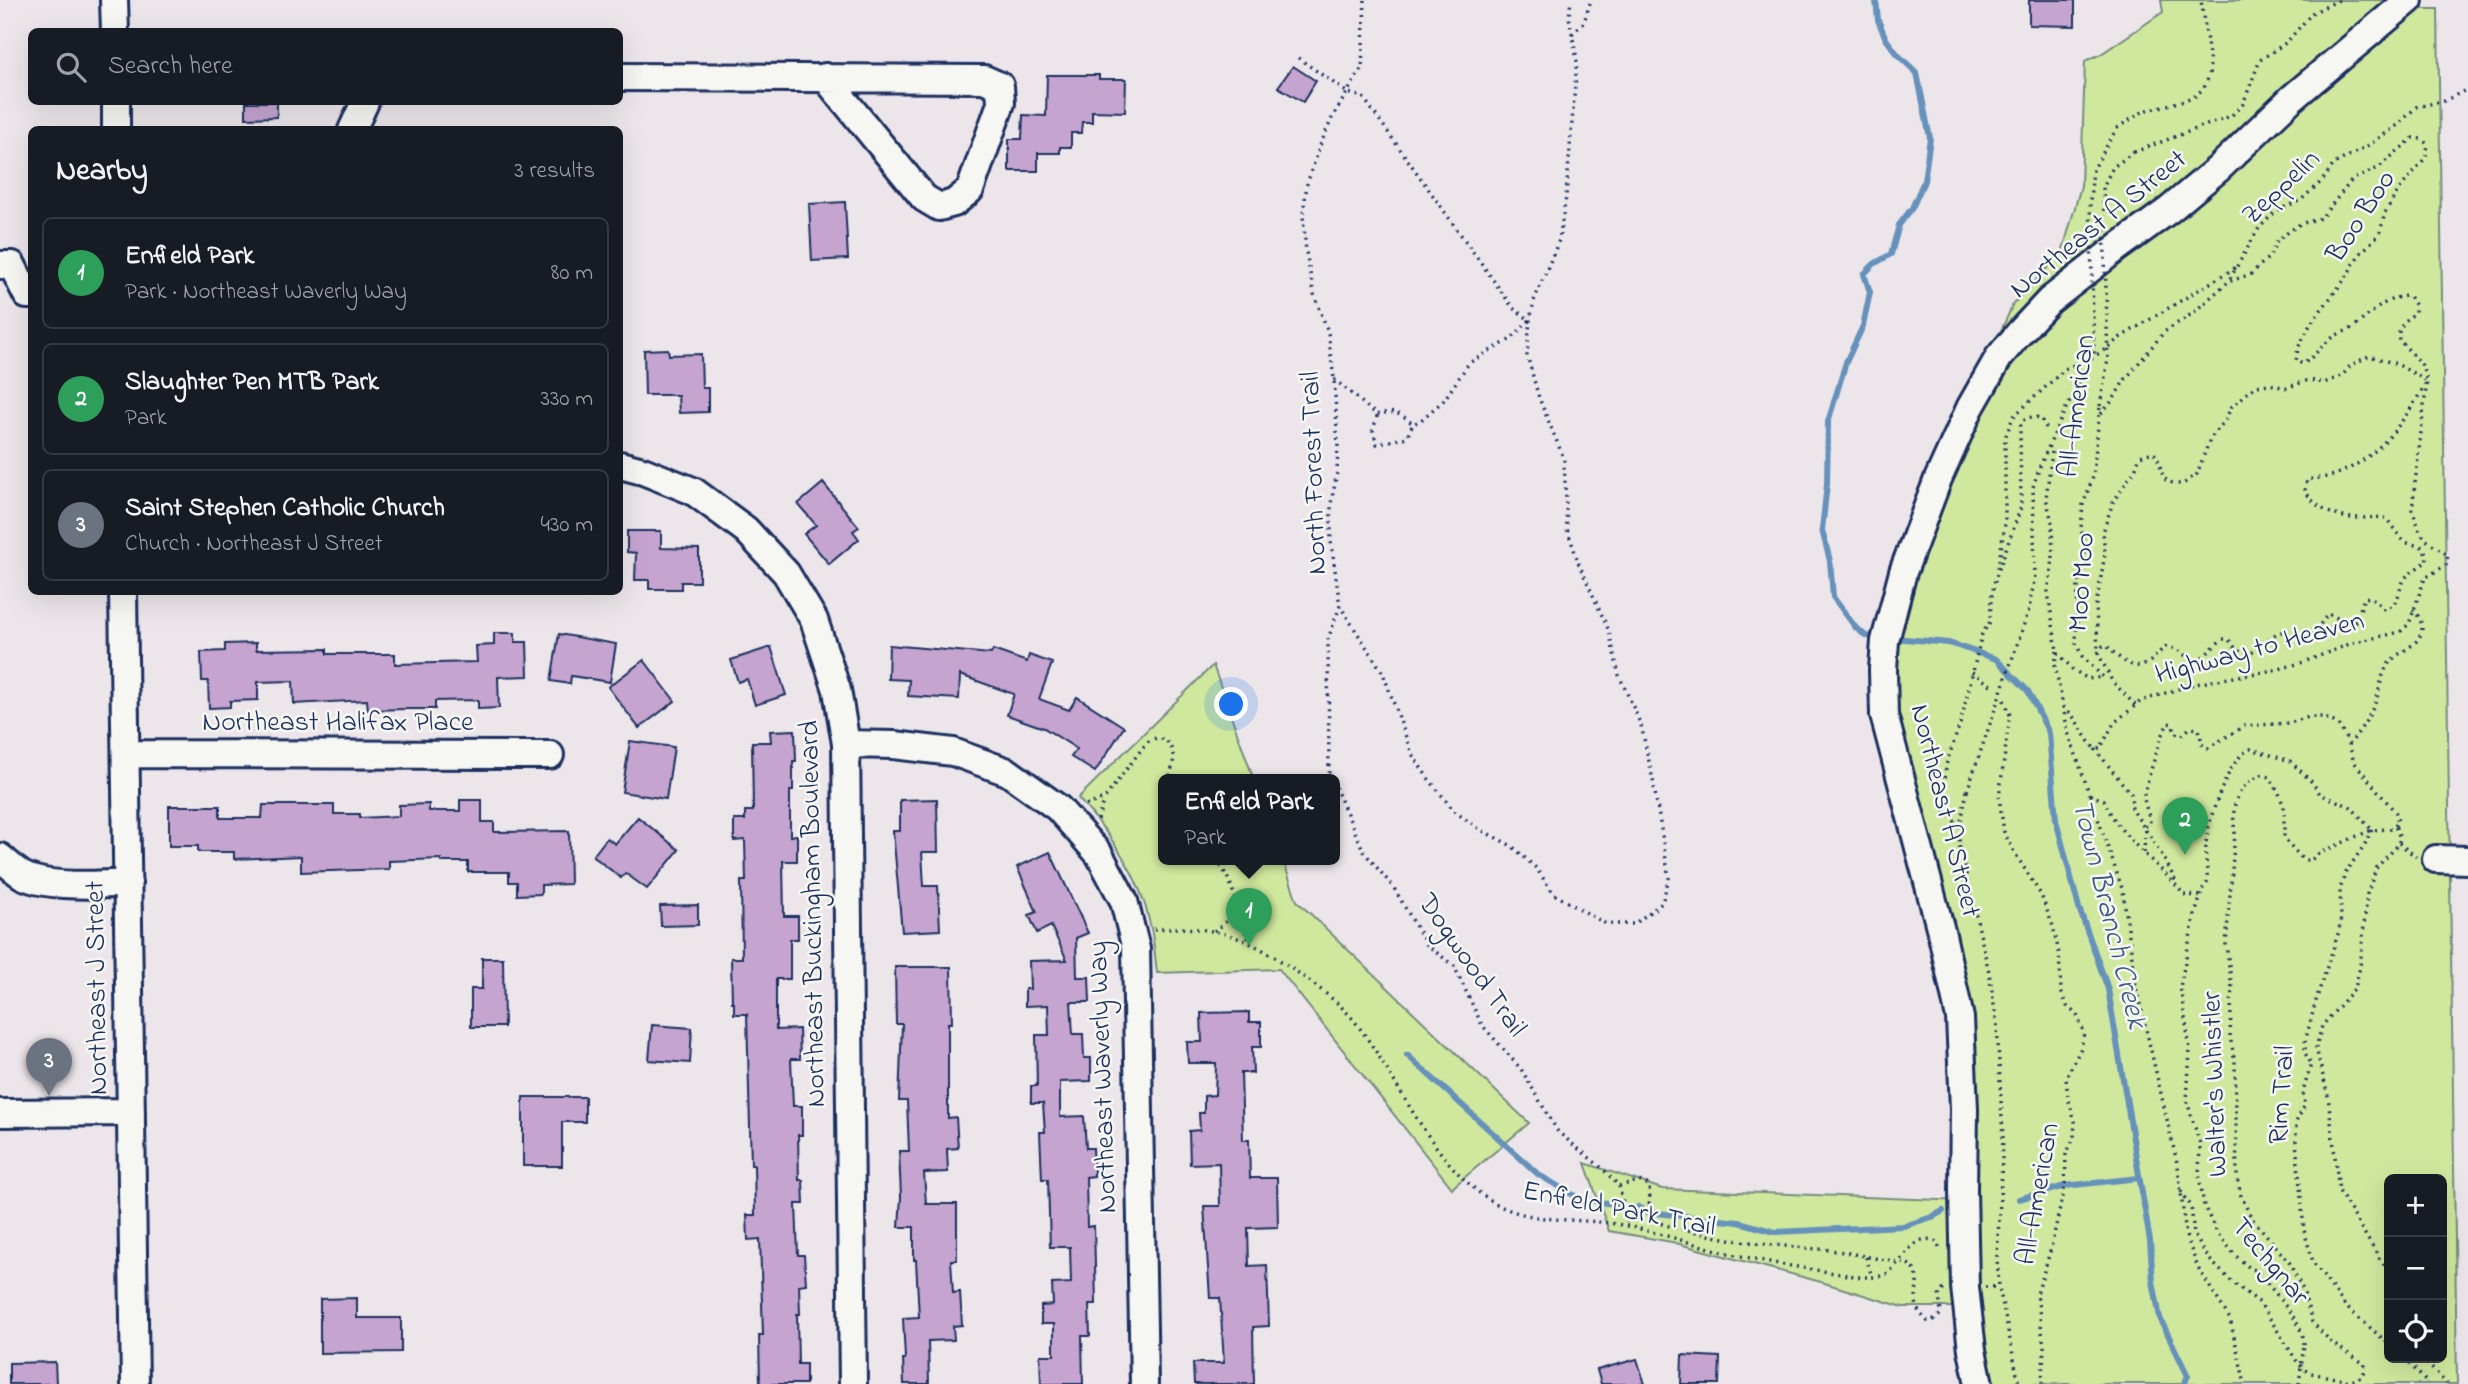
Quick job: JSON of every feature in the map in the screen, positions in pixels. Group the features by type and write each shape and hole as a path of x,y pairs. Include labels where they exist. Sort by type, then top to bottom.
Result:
{"street":[{"path":"114,0 115,28"},
{"name":"Northeast A Street","path":"1979,1384 1965,1287 1964,1109 1960,1018 1942,935 1884,715 1883,669 1889,628 1903,572 1938,479 1970,408 1999,358 2021,331 2049,301 2169,210 2218,169 2292,99 2409,0"},
{"path":"623,77 825,77 984,79 1000,86 1001,103 970,190 954,203 939,207 924,198 825,77"},
{"path":"116,105 116,126"},
{"path":"354,126 364,105"},
{"path":"0,265 12,265 28,295"},
{"name":"Northeast Buckingham Boulevard","path":"623,466 692,491 746,530 786,573 814,620 837,690 846,744 853,1384"},
{"name":"Northeast J Street","path":"123,595 135,1384"},
{"name":"Northeast Waverly Way","path":"846,744 894,745 953,752 1008,772 1058,808 1099,854 1124,901 1136,954 1144,1384"},
{"name":"Northeast Halifax Place","path":"126,754 550,755"},
{"path":"0,857 22,875 37,880 88,885 128,883"},
{"path":"2436,859 2468,860"},
{"path":"0,1113 131,1112"}],"path":[{"name":"North Forest Trail","path":"1365,0 1362,68 1321,143 1307,184 1303,215 1306,252 1314,294 1328,332 1334,379 1338,445 1337,473 1331,504 1331,541 1340,606 1383,673 1412,754 1455,812 1512,846 1536,868 1554,894 1606,923 1634,924 1662,903 1669,878 1653,780 1641,726 1619,675 1609,631 1579,564 1567,529 1564,459 1539,398 1527,355 1530,320 1538,288 1559,240 1566,197 1577,60 1569,17 1571,0"},
{"path":"1572,34 1584,22 1591,0"},
{"path":"2019,1384 1998,1287 2003,1139 1997,1025 1989,972 1959,844 1960,827 1967,791 2029,610 2035,565 2033,487 2040,466 2094,352 2090,200 2093,170 2117,128 2144,111 2195,96 2204,88 2209,76 2210,62 2201,0"},
{"name":"All-American","path":"2103,677 2082,656 2076,643 2078,585 2085,549 2081,528 2083,505 2093,477 2108,359 2103,187 2113,167 2134,152 2231,116 2243,104 2260,60 2287,42 2312,13 2339,0"},
{"path":"1298,58 1348,93 1363,97 1513,308 1530,320 1511,339 1469,363 1444,400 1413,424 1407,437 1377,444 1373,431 1377,415"},
{"name":"Zeppelin","path":"2099,416 2164,332 2193,313 2228,282 2259,228 2276,211 2301,200 2322,181 2334,164 2378,139 2398,125 2416,107 2444,102 2468,89"},
{"name":"Boo Boo","path":"2228,282 2251,274 2270,256 2277,240 2300,225 2322,218 2352,180 2378,168 2413,138 2422,139 2428,145 2426,157 2398,191 2385,213 2380,233 2359,255 2345,279 2311,323 2298,348 2296,361 2303,363 2315,357 2332,337 2353,327 2376,308 2401,296 2409,296 2415,306 2415,313 2404,321 2398,334 2399,340 2421,363 2427,381"},
{"path":"1995,580 2005,524 2005,438 2013,417 2065,369 2100,353 2121,337 2238,266"},
{"name":"Moo Moo","path":"2135,705 2112,681 2098,653 2096,606 2105,554 2103,532 2113,502 2135,470 2140,456 2153,452 2160,460 2162,475 2166,481 2183,484 2197,474 2210,439 2226,419 2231,407 2256,386 2269,384 2286,388 2309,380 2324,383 2342,376 2351,365 2369,356 2397,364 2427,381"},
{"path":"1334,379 1377,415"},
{"path":"2098,653 2103,646 2107,646 2122,659 2136,666 2146,665 2166,647 2177,649 2191,660 2201,659 2222,639 2228,639 2239,651 2246,653 2260,648 2275,634 2284,632 2308,640 2328,614 2351,624 2357,619 2364,598 2371,597 2384,608 2390,607 2396,602 2408,575 2426,562 2427,556 2423,547 2404,542 2388,519 2380,516 2357,519 2341,517 2311,502 2305,490 2307,480 2331,477 2356,466 2371,455 2397,428 2427,381"},
{"name":"Highway to Heaven","path":"2095,749 2100,749 2114,723 2141,701 2170,690 2279,669 2352,643 2400,632 2407,627 2425,578 2446,565 2448,555 2425,539 2412,509 2427,381"},
{"path":"1377,415 1385,412 1399,413 1413,424"},
{"name":"All-American","path":"1960,827 1943,808 1946,765 1961,721 1982,634 1990,622 1995,580 2021,507 2020,427 2023,420 2034,416 2042,419 2047,430"},
{"name":"All-American","path":"2052,452 2046,498 2052,522 2053,559 2048,592 2057,651 2055,665 2068,732 2123,891 2136,986 2178,1167 2181,1191"},
{"path":"1329,774 1328,639 1340,606"},
{"path":"2350,745 2363,727 2376,700 2380,682 2389,663 2397,654 2418,641 2422,626 2412,609"},
{"path":"2057,651 2071,669 2088,679 2103,677 2112,681"},
{"path":"1972,672 1995,688"},
{"name":"All-American","path":"2004,700 2010,715 1999,797 2004,832 2041,895 2057,944 2061,991 2067,1006 2077,1015 2084,1032 2081,1048 2066,1078 2068,1098 2075,1121 2074,1137 2066,1155 2062,1195 2050,1252 2037,1294 2044,1347 2042,1384"},
{"path":"2063,707 2073,714 2086,740 2131,794 2132,809 2172,872 2176,884"},
{"path":"2144,855 2145,827 2150,823 2145,802 2147,783 2164,728 2168,723 2173,724 2175,732 2181,736 2190,729 2199,729 2203,744 2207,748 2244,726 2289,723 2309,717 2323,717 2338,724 2350,745 2354,762 2396,813 2398,823 2395,826"},
{"path":"1098,820 1098,811 1104,799 1147,742 1156,738 1166,740 1175,758 1170,774"},
{"name":"Techgnar","path":"2300,1384 2304,1336 2257,1269 2251,1269 2241,1262 2222,1239 2204,1206 2199,1174 2200,1144 2186,1092 2190,1049 2180,987 2200,896 2207,883 2206,843 2211,821 2224,780 2238,755 2246,750 2255,750 2290,761 2314,783 2320,794 2351,807 2372,830"},
{"name":"Walter's Whistler","path":"2181,1191 2191,1206 2194,1235 2208,1259 2260,1303 2298,1363 2311,1373 2350,1381 2358,1380 2364,1373 2365,1364 2333,1345 2312,1322 2303,1290 2289,1262 2251,1217 2241,1196 2237,1168 2235,1061 2230,1037 2232,987 2226,944 2235,833 2233,805 2244,785 2262,775 2270,777 2284,808 2284,838 2303,860 2311,860 2318,853 2372,830"},
{"path":"2091,795 2104,800 2114,820 2184,895 2200,896"},
{"name":"Dogwood Trail","path":"1340,798 1364,852 1394,888 1426,944 1454,966 1482,1025 1521,1069 1558,1132 1619,1186"},
{"path":"1081,805 1096,804 1104,799"},
{"path":"2372,830 2395,826"},
{"path":"2384,1264 2339,1191 2328,1096 2316,1048 2322,1026 2355,988 2360,967 2367,894 2376,867 2398,845 2400,838 2395,826"},
{"name":"Rim Trail","path":"2372,830 2346,872 2340,889 2342,916 2339,931 2305,1042 2305,1053 2311,1064 2303,1092 2305,1105 2296,1122 2296,1142 2304,1230 2313,1262 2346,1307 2384,1340"},
{"path":"1220,865 1232,882 1241,925 1251,942"},
{"path":"1212,932 1224,924 1237,908"},
{"name":"Enfield Park Trail","path":"1131,930 1193,927 1232,935 1251,942 1284,962 1330,996 1356,1023 1418,1121 1467,1184 1496,1204 1533,1216 1629,1227 1751,1258 1872,1277"},
{"path":"1629,1227 1619,1186 1639,1181 1649,1185 1648,1215 1672,1228 1735,1241 1834,1251 1908,1264 1915,1268 1917,1274 1916,1306 1927,1321 1933,1321 1941,1314 1939,1294 1946,1288 1954,1287"},
{"path":"2181,1191 2186,1236 2198,1268 2230,1319 2245,1384"},
{"path":"1866,1257 1872,1277 1887,1273 1923,1238 1937,1242 1941,1253"},
{"path":"2409,1363 2428,1384"},
{"path":"2427,1363 2447,1384"}],"green space":[{"path":"2161,0 2423,0 2423,9 2438,9 2457,1384 1985,1384 1974,1307 1903,1307 1672,1242 1609,1231 1585,1163 1662,1189 1964,1201 1958,1018 1885,691 1905,545 2013,304 2062,253 2081,186 2085,61 2101,54 2163,12"},
{"path":"1213,665 1252,774 1158,774 1158,865 1285,865 1297,901 1529,1123 1452,1188 1279,969 1157,973 1151,930 1132,872 1113,841 1078,798"}],"building":[{"path":"2029,0 2075,0 2075,26 2029,25"},
{"path":"1293,66 1316,81 1303,102 1278,87"},
{"path":"1047,75 1099,75 1099,79 1126,79 1125,112 1092,111 1092,122 1082,122 1081,133 1071,133 1071,147 1060,147 1060,153 1038,153 1038,171 1009,171 1009,139 1022,139 1023,115 1046,116"},
{"path":"246,105 277,105 277,117 246,118"},
{"path":"845,202 848,259 812,261 809,204"},
{"path":"668,349 669,355 701,354 702,388 708,388 708,412 679,413 678,395 645,395 644,350"},
{"path":"823,483 859,527 853,531 859,539 829,564 804,534 816,525 798,504"},
{"path":"627,531 661,531 661,548 699,549 699,582 681,582 681,589 649,589 649,580 635,580 636,553 627,552"},
{"path":"494,633 515,633 515,642 527,642 528,676 498,677 499,708 478,709 478,700 435,701 435,709 368,710 367,700 294,704 293,681 258,682 258,700 230,701 230,707 209,708 208,681 202,681 201,652 225,651 225,644 256,643 256,650 327,649 327,654 395,654 395,664 477,662 476,646 494,645"},
{"path":"559,634 616,644 610,682 571,676 570,684 551,681"},
{"path":"889,645 991,654 993,650 1027,662 1029,655 1052,663 1039,699 1069,710 1077,697 1124,727 1095,772 1071,757 1077,749 1044,728 1007,715 1014,694 960,675 959,699 908,696 909,680 888,679"},
{"path":"771,647 786,695 755,705 747,679 738,682 731,660"},
{"path":"644,660 675,701 639,728 608,687"},
{"path":"795,730 796,761 793,761 793,791 790,791 790,836 797,835 797,861 783,861 784,916 798,916 798,939 790,939 790,979 776,979 776,1030 799,1029 800,1059 791,1059 793,1106 802,1106 802,1135 798,1135 799,1180 803,1180 804,1204 796,1204 798,1255 804,1255 806,1284 799,1285 800,1314 797,1314 798,1364 806,1364 806,1384 760,1384 759,1335 763,1335 760,1239 748,1240 747,1215 755,1215 747,1014 734,1014 732,1002 731,958 742,958 741,881 746,881 745,840 734,841 734,820 745,820 745,811 753,811 752,742 771,742 770,731"},
{"path":"630,741 674,747 666,799 622,792"},
{"path":"937,799 938,852 922,852 924,886 938,886 940,930 902,932 893,831 900,831 900,800"},
{"path":"460,800 482,800 482,822 494,822 494,832 569,831 570,884 541,885 541,894 517,895 517,882 509,882 509,872 468,872 468,862 441,862 441,859 389,861 389,869 301,872 301,856 234,859 234,852 198,852 198,846 169,846 169,806 220,806 220,818 262,818 263,805 334,805 334,814 360,814 360,818 399,816 399,805 429,804 429,811 460,811"},
{"path":"638,817 679,850 647,889 625,873 621,878 593,856 607,838 615,844"},
{"path":"1050,852 1088,933 1076,938 1077,977 1089,977 1090,1002 1071,1002 1073,1034 1083,1034 1084,1058 1091,1058 1091,1081 1060,1082 1060,1117 1084,1116 1086,1148 1093,1148 1094,1176 1086,1177 1087,1227 1094,1226 1096,1304 1089,1304 1090,1336 1082,1336 1083,1384 1041,1384 1040,1355 1054,1355 1054,1324 1041,1324 1041,1306 1053,1305 1052,1284 1071,1283 1070,1247 1050,1247 1048,1179 1042,1179 1040,1132 1045,1132 1043,1103 1031,1103 1031,1086 1037,1086 1036,1035 1049,1035 1048,1005 1025,1006 1025,989 1030,989 1029,961 1067,960 1051,926 1037,933 1029,915 1037,912 1017,867"},
{"path":"698,905 698,925 661,926 660,906"},
{"path":"482,958 503,958 504,1027 471,1027 471,989 482,989"},
{"path":"895,967 951,967 952,1023 948,1023 948,1118 956,1117 958,1148 947,1149 948,1172 924,1173 926,1204 957,1204 957,1260 951,1260 953,1293 960,1292 962,1325 953,1326 954,1340 928,1341 929,1384 904,1384 903,1318 919,1317 914,1227 899,1227 899,1151 909,1151 907,1101 899,1101 902,1024 896,1024"},
{"path":"1249,1012 1249,1022 1261,1022 1261,1047 1252,1047 1253,1073 1241,1073 1243,1140 1249,1140 1250,1178 1277,1178 1278,1227 1248,1228 1249,1266 1267,1265 1269,1326 1253,1327 1254,1384 1194,1384 1193,1363 1224,1363 1220,1298 1210,1298 1204,1206 1220,1206 1219,1163 1190,1164 1189,1131 1200,1130 1199,1113 1204,1113 1204,1096 1215,1095 1216,1063 1188,1063 1187,1042 1202,1042 1201,1013"},
{"path":"652,1025 692,1028 690,1063 649,1060"},
{"path":"523,1097 585,1097 585,1122 562,1122 562,1166 523,1166"},
{"path":"357,1298 357,1318 401,1318 401,1352 320,1353 320,1299"},
{"path":"1682,1355 1720,1357 1719,1384 1681,1384"},
{"path":"1637,1359 1645,1384 1601,1384 1597,1370"},
{"path":"55,1362 56,1384 9,1384 9,1363"}],"waterway":[{"name":"Town Branch Creek","path":"1876,0 1878,20 1886,39 1917,73 1930,138 1924,181 1912,208 1899,225 1891,254 1864,274 1870,292 1863,326 1846,362 1828,422 1827,484 1822,530 1830,561 1833,597 1856,628 1866,636 1879,637"},
{"name":"Town Branch Creek","path":"1894,638 1949,643 1996,659 2028,691 2049,733 2056,820 2079,908 2108,989 2150,1241 2153,1281 2160,1318 2188,1376 2184,1384"},
{"path":"1407,1055 1539,1175 1580,1199 1620,1205"},
{"path":"2019,1199 2065,1186 2139,1178"},
{"path":"1638,1207 1647,1212 1739,1222 1775,1232 1904,1226 1943,1211"}],"place":[{"name":"Slaughter Pen MTB Park","path":"2185,855"},
{"name":"Enfield Park","path":"1249,946"},
{"name":"Saint Stephen Catholic Church","path":"49,1096"}]}
